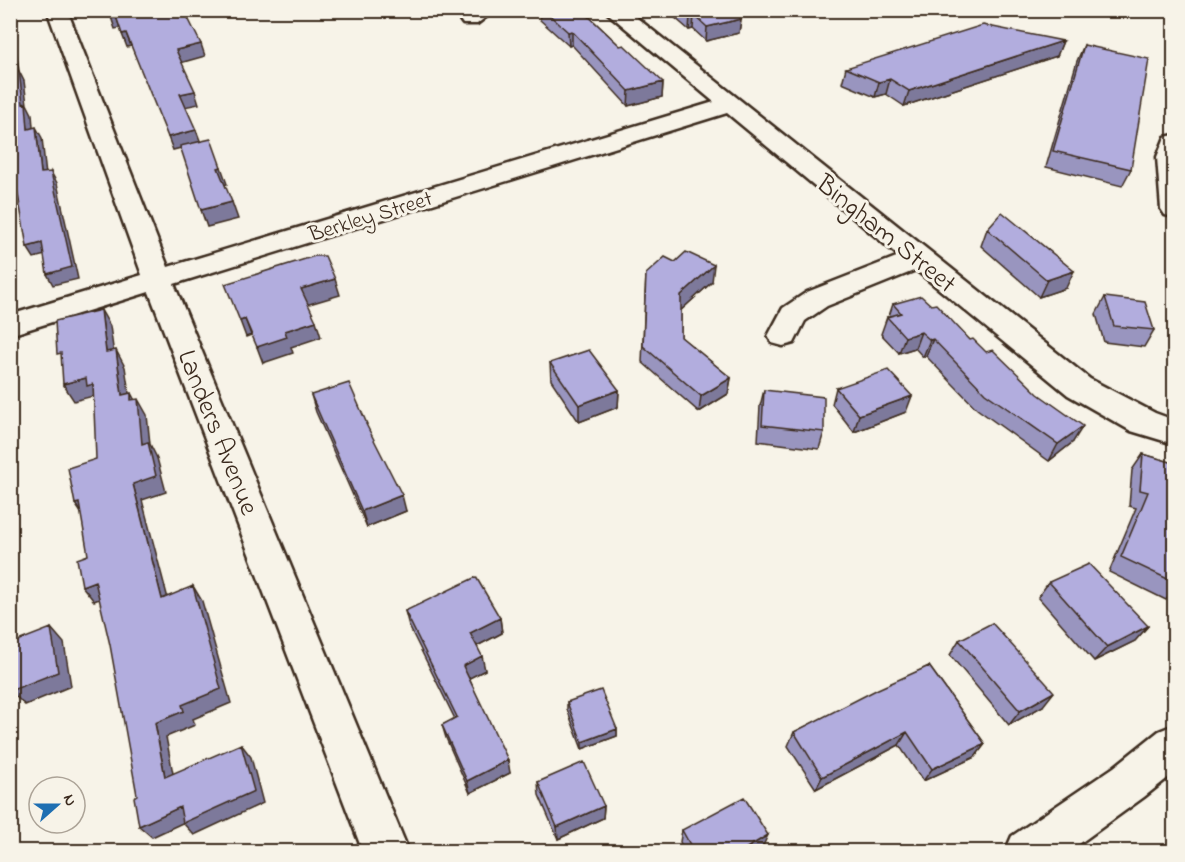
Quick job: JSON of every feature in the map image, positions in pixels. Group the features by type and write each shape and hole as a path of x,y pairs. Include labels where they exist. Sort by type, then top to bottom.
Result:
{"street":[{"name":"Landers Avenue","path":"57,10 158,279 386,852"},
{"name":"Bingham Street","path":"614,10 1079,387 1143,422 1174,432"},
{"name":"Berkley Street","path":"10,325 729,105"},
{"path":"1174,142 1169,157 1174,210"},
{"path":"783,336 793,315 817,299 919,258"},
{"path":"1029,852 1129,782 1174,746"}],"building":[{"path":"108,10 184,10 201,44 176,50 195,91 180,94 196,130 168,137 126,33 122,34 116,16 111,17"},
{"path":"544,10 582,10 663,82 629,91 572,31 568,32"},
{"path":"684,10 731,10 741,19 707,27 694,15 690,16"},
{"path":"983,25 1063,41 909,91 890,79 879,82 846,68"},
{"path":"10,36 15,71 19,71 23,104 26,103 28,129 36,127 41,173 51,172 72,267 47,274 42,243 27,247 17,189 10,191"},
{"path":"1084,45 1149,59 1131,169 1053,151"},
{"path":"211,139 221,167 218,168 232,202 201,210 180,146"},
{"path":"1002,212 1074,271 1047,280 987,229"},
{"path":"686,252 714,265 681,295 681,337 731,378 701,396 643,346 646,274 665,257 675,262"},
{"path":"315,256 325,256 335,279 301,289 316,321 285,331 287,337 257,347 245,319 240,321 225,284"},
{"path":"921,296 931,305 936,304 970,340 973,339 986,352 993,350 1038,394 1083,426 1058,444 985,393 933,339 930,340 921,332 905,337 887,317 901,313 893,304"},
{"path":"1105,297 1145,302 1154,330 1114,326"},
{"path":"101,310 106,352 116,350 122,395 131,393 131,400 138,399 142,444 148,442 156,476 133,484 162,599 193,586 221,689 182,705 184,711 155,723 165,777 241,744 254,791 183,823 180,807 139,826 134,797 137,795 110,645 95,581 82,586 77,559 88,555 79,503 75,504 68,468 96,459 93,384 87,386 86,378 63,384 61,353 57,354 55,321"},
{"path":"589,350 619,390 579,405 550,363"},
{"path":"888,370 912,396 859,415 836,388"},
{"path":"349,383 366,424 402,495 362,511 311,395"},
{"path":"764,390 824,397 824,432 762,425"},
{"path":"1143,454 1174,463 1174,582 1121,557 1148,492 1140,490"},
{"path":"1089,564 1148,626 1107,647 1049,582"},
{"path":"476,577 500,618 470,633 482,656 463,666 508,760 467,781 442,725 457,717 405,611"},
{"path":"992,623 1054,692 1020,711 959,640"},
{"path":"51,628 58,672 10,691 10,644"},
{"path":"929,666 985,744 932,769 907,732 822,777 794,732"},
{"path":"601,690 617,729 582,742 567,702"},
{"path":"584,762 604,806 557,827 538,782"},
{"path":"744,797 768,835 740,852 694,852 682,830"}]}
